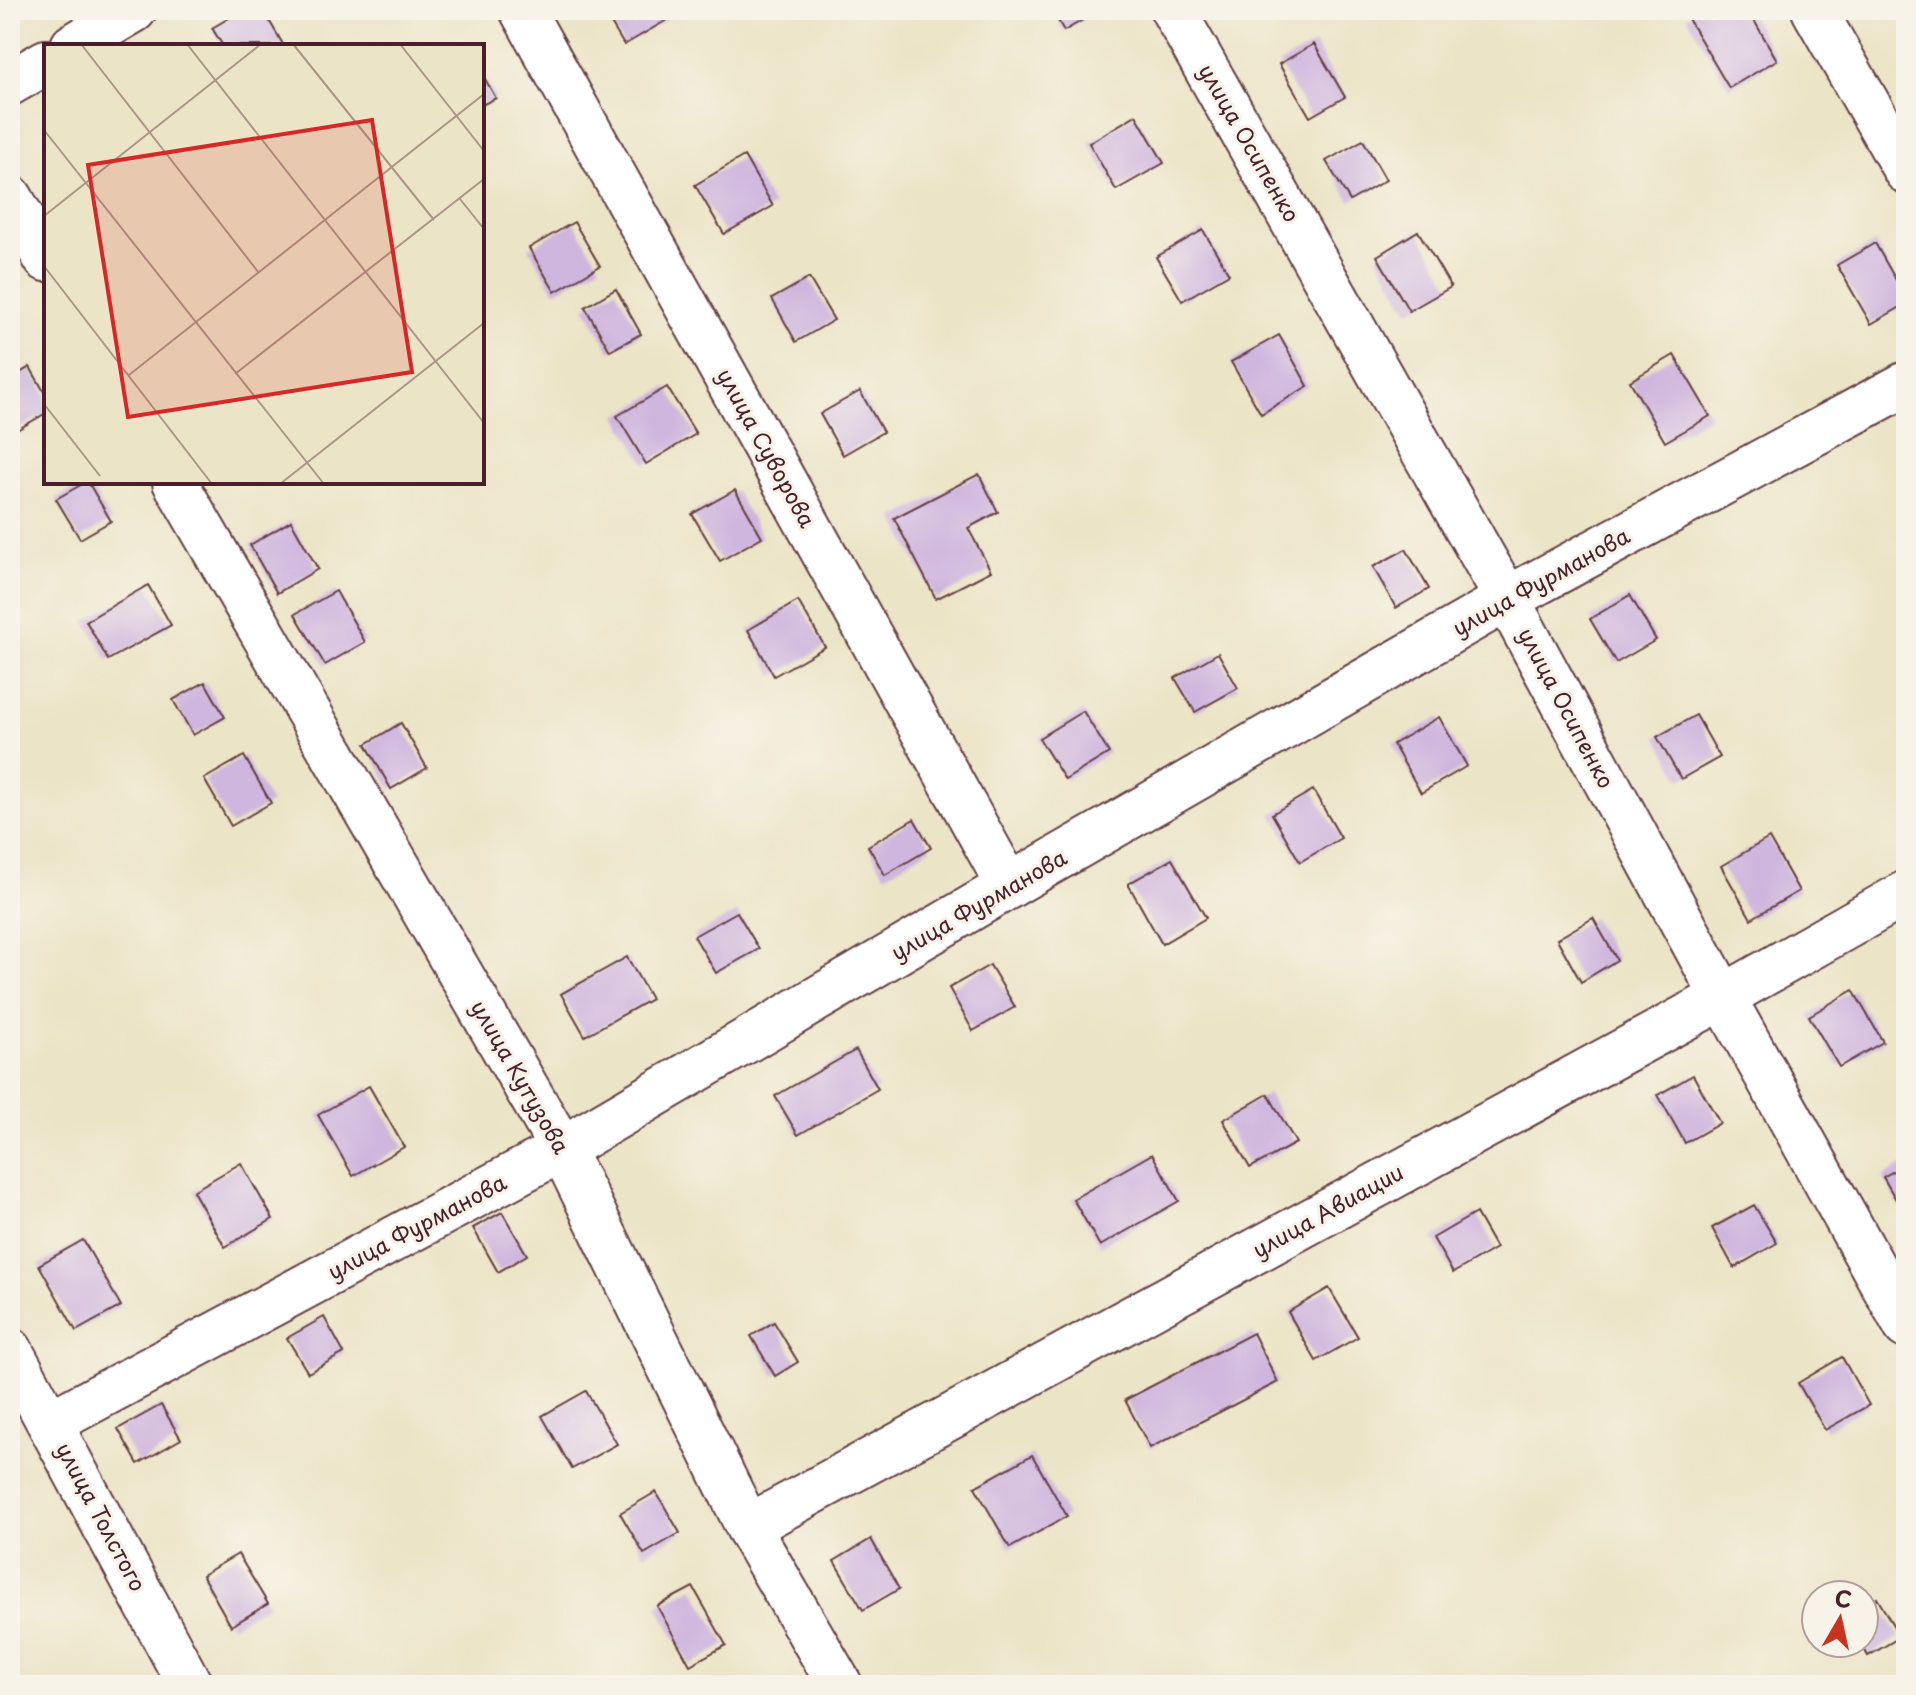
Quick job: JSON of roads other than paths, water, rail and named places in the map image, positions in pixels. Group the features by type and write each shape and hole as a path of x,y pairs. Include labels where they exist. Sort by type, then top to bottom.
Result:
{"street":[{"path":"76,44 134,10"},
{"name":"улица Суворова","path":"522,10 1009,886"},
{"name":"улица Осипенко","path":"1173,10 1507,599 1906,1326"},
{"path":"1814,10 1906,171"},
{"path":"10,83 44,63"},
{"path":"10,197 44,256"},
{"name":"улица Фурманова","path":"50,1423 562,1149 1009,886 1507,599 1906,384"},
{"name":"улица Кутузова","path":"176,484 562,1149 748,1527 840,1685"},
{"name":"улица Авиации","path":"748,1527 1723,997 1906,893"},
{"name":"улица Толстого","path":"10,1350 190,1685"}]}
